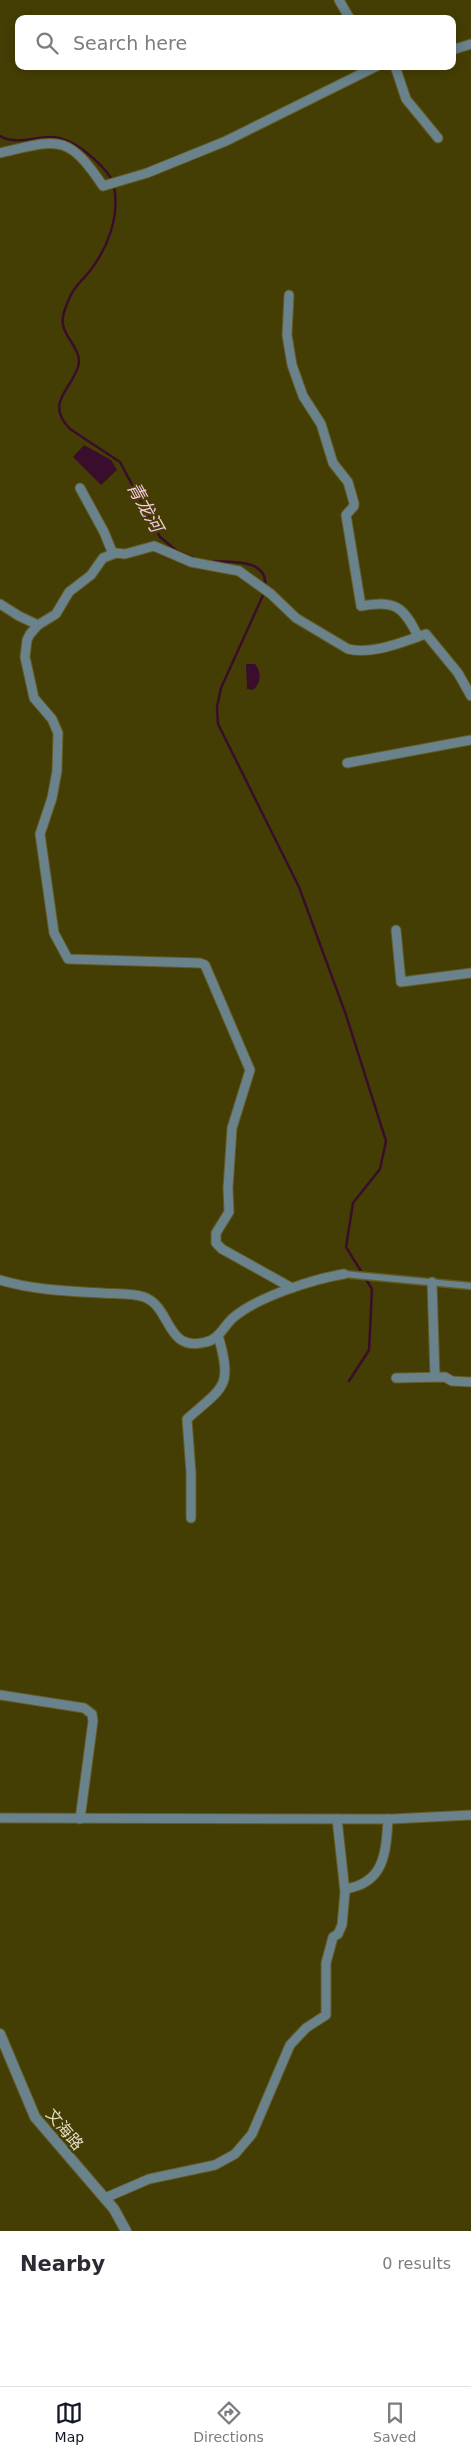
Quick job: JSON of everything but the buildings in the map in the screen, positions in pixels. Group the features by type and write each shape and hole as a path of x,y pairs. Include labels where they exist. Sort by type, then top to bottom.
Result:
{"street":[{"path":"339,0 348,15"},
{"path":"456,49 471,44"},
{"path":"0,153 47,142 59,143 72,150 103,186 147,173 253,129 369,70"},
{"path":"396,70 406,99 438,138"},
{"path":"289,295 287,336 292,365 303,396 321,424 334,463 348,482 354,503 354,506 346,515 362,606 387,603 408,617 418,636"},
{"path":"80,488 104,532 112,554"},
{"path":"292,1288 222,1249 216,1243 216,1233 229,1212 228,1188 232,1128 250,1070 205,965 200,963 68,959 56,939 40,834 52,798 57,771 58,733 54,722 34,698 26,658 27,640 38,625 54,616 69,592 91,576 103,558 112,554 125,554 157,546 191,562 233,568 271,594 296,618 348,650 372,650 426,634 458,673 471,696"},
{"path":"0,604 38,625"},
{"path":"347,763 471,740"},
{"path":"396,930 401,982 471,973"},
{"path":"0,1280 40,1289 141,1296 157,1306 175,1336 180,1339 200,1343 218,1336 234,1317 262,1300 292,1288 344,1274 471,1286"},
{"path":"432,1282 434,1377"},
{"path":"191,1518 191,1473 187,1419 224,1383 226,1374 218,1336"},
{"path":"396,1378 434,1377 471,1382"},
{"path":"0,1695 84,1708 92,1714 93,1721 80,1819"},
{"path":"0,1818 407,1819 471,1815"},
{"path":"105,2198 158,2177 214,2165 228,2159 245,2144 252,2134 290,2045 306,2028 326,2015 326,1963 334,1937 340,1931 342,1925 345,1889 337,1819"},
{"path":"345,1889 365,1882 380,1867 386,1850 389,1819"},
{"name":"文海路","path":"0,2034 35,2117 105,2198 119,2216 126,2231"}],"shaded area":[{"path":"84,445 111,460 117,470 101,485 73,457"},
{"path":"246,664 255,664 260,674 259,681 253,690 247,689"}],"waterway":[{"name":"青龙河","path":"0,136 13,140 50,137 68,141 86,152 102,166 113,181"},
{"name":"青龙河","path":"114,186 114,220 107,242 96,263 73,291 63,315 65,330 79,361 78,367 59,404 60,412 70,429 120,462 160,537 177,551 196,559"},
{"name":"青龙河","path":"206,561 244,563 253,566 260,570 264,577 265,587"},
{"path":"264,593 221,688 217,707 218,724 299,887 346,1015 386,1141 380,1169 353,1203 346,1247 372,1289 369,1350 349,1381"}]}
